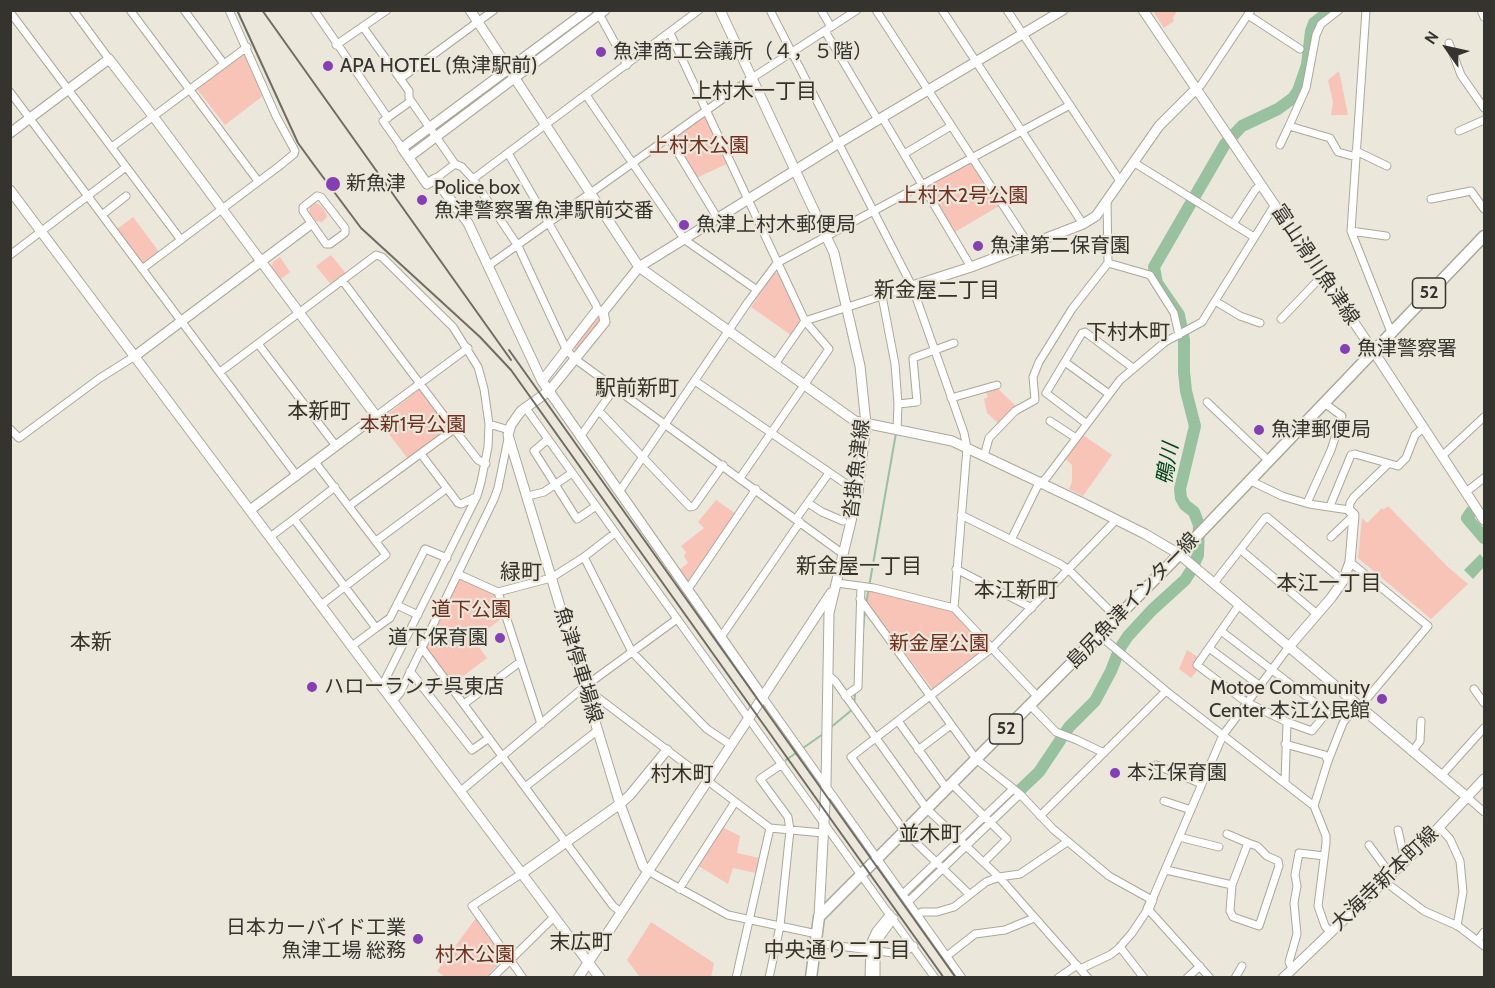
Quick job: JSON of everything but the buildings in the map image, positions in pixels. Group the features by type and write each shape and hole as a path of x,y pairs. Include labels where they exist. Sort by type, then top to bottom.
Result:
{"main road":[{"name":"島尻魚津インター線","path":"819,917 1192,541 1248,480 1485,236"},
{"path":"812,978 819,917"}],"street":[{"path":"130,10 258,181"},
{"path":"184,10 224,64"},
{"path":"142,269 294,154 295,151 276,116 229,10"},
{"path":"314,10 388,118"},
{"path":"336,45 387,10"},
{"path":"470,10 639,267 855,421 952,441 1146,534 1179,554 1485,812"},
{"path":"400,79 494,10"},
{"path":"402,148 588,10"},
{"path":"473,179 699,10"},
{"name":"沓掛魚津線","path":"720,10 828,237 839,269 860,366 866,424 858,492 829,613 826,784 819,917"},
{"path":"770,10 912,286 968,448 954,608"},
{"path":"821,10 828,29 880,119 904,154 971,267"},
{"path":"488,266 752,78 857,10"},
{"path":"876,10 1029,244"},
{"path":"942,10 1083,224"},
{"path":"1007,10 1120,181"},
{"path":"542,381 566,348 639,267 795,169 1063,10"},
{"name":"富山滑川魚津線","path":"1143,10 1374,351 1423,429 1466,492 1482,509 1485,520"},
{"path":"1280,146 1306,88 1318,30 1321,24 1339,10"},
{"path":"1366,10 1351,231 1391,332"},
{"path":"1481,10 1485,16"},
{"path":"10,12 181,240"},
{"path":"78,12 109,60 376,416"},
{"path":"409,157 600,12 627,65"},
{"path":"775,364 805,321 971,267 1083,224 1096,216 1159,126 1202,85 1250,13 1300,49"},
{"path":"363,27 409,91 409,98 435,137 455,164 462,167 473,179 518,246 566,348 575,359 756,489 843,555"},
{"path":"670,33 805,321 829,349 740,478"},
{"path":"1449,43 1461,75 1485,108"},
{"path":"112,147 247,47"},
{"path":"10,133 109,60"},
{"path":"10,93 297,476"},
{"path":"586,95 685,240 757,290"},
{"path":"411,101 383,121 427,184 455,164"},
{"path":"619,492 777,263 1070,105"},
{"path":"1459,131 1485,120"},
{"path":"904,154 951,126"},
{"path":"1289,126 1330,138 1338,152 1356,154 1387,166"},
{"path":"669,138 718,219"},
{"path":"393,701 400,693 498,488 509,432 516,417 525,407 549,391 605,322 508,153"},
{"path":"1133,162 1254,237"},
{"path":"10,255 126,167"},
{"path":"435,179 468,223 542,381 962,978"},
{"path":"1233,224 1255,190 1261,185"},
{"path":"10,190 600,978"},
{"path":"1431,200 1471,191 1485,209"},
{"path":"102,215 126,196"},
{"path":"317,196 321,197 345,228 345,233 330,244 326,243 311,224 303,212 303,207 317,196"},
{"path":"984,456 988,438 1015,411 1035,400 1033,377 1040,362 1072,309 1108,263 1107,200"},
{"path":"1011,540 1037,487 1109,394 1133,368 1165,342 1202,322 1274,206"},
{"path":"10,429 19,438 100,378 135,356 311,224"},
{"path":"1351,231 1386,236"},
{"path":"220,372 259,345 376,255 382,257 453,327 478,367 489,424 486,464 477,496 382,686"},
{"path":"1108,263 1150,275 1173,313 1179,334"},
{"path":"1281,319 1322,276"},
{"path":"342,280 478,460 486,464"},
{"path":"882,296 892,339 898,405 897,430"},
{"path":"1215,301 1240,316 1260,323"},
{"path":"1087,424 1046,393 1082,333 1084,332 1133,368"},
{"path":"898,405 917,402 913,358 954,343"},
{"path":"259,345 336,446"},
{"path":"250,510 468,348"},
{"path":"1065,362 1109,394"},
{"path":"695,381 858,492"},
{"path":"951,398 998,385"},
{"path":"580,437 614,389"},
{"path":"1207,402 1268,460"},
{"path":"1307,503 1331,450 1342,416 1324,403"},
{"path":"525,407 935,978"},
{"path":"599,411 690,507 694,506 723,465"},
{"path":"1442,456 1485,417"},
{"path":"1050,421 1076,438"},
{"path":"489,424 509,432"},
{"path":"349,506 454,429"},
{"path":"1330,506 1352,455 1398,466 1406,458 1415,435 1423,429"},
{"name":"魚津停車場線","path":"509,432 620,804 643,866 648,872"},
{"path":"548,439 534,450 577,519 596,506"},
{"path":"421,454 458,503 461,504 477,496"},
{"path":"315,462 386,555 321,605"},
{"path":"1058,978 1079,967 1110,956 1132,933 1150,905 1223,735 1259,685 1343,581 1350,562 1352,513 1350,503 1388,464"},
{"path":"528,496 557,486 572,473"},
{"path":"721,637 829,473"},
{"path":"1466,492 1485,478"},
{"path":"1248,480 1282,496 1352,513"},
{"path":"270,537 335,488"},
{"path":"376,541 446,489"},
{"path":"688,589 756,489"},
{"path":"808,503 843,521"},
{"path":"1331,537 1352,513"},
{"path":"961,515 1069,570 1116,618"},
{"path":"1214,583 1267,517 1343,581"},
{"path":"294,519 376,628"},
{"path":"969,894 904,832 851,757 992,648 1116,520"},
{"path":"458,574 498,592 551,578 585,557 615,533"},
{"path":"352,646 390,618 425,549 447,558"},
{"path":"1241,550 1317,614"},
{"path":"585,557 632,652 707,729 731,745"},
{"path":"1314,806 1328,760 1343,723 1352,711 1359,708 1428,626 1350,562"},
{"path":"956,569 1032,608"},
{"path":"578,978 837,583 874,588 954,608 992,648 1056,732 1104,753"},
{"path":"845,696 858,687 861,586"},
{"path":"498,592 541,723"},
{"path":"860,599 976,759 1020,794 1067,842 1150,905 1210,978"},
{"path":"397,604 418,615"},
{"path":"1221,631 1327,712 1312,731 1287,722 1246,702 1197,664 1239,605"},
{"path":"461,791 584,687 677,619"},
{"path":"1099,635 1166,692 1314,806 1326,836 1318,906 1325,926 1330,932"},
{"path":"422,648 613,906 621,912"},
{"path":"1209,648 1259,685"},
{"path":"464,704 520,662"},
{"path":"410,671 472,750 489,738"},
{"path":"829,676 927,809 999,877 1088,978"},
{"path":"584,687 770,828 823,833"},
{"path":"1474,689 1485,703"},
{"path":"1040,816 1166,692"},
{"path":"898,721 918,750 950,786 1007,839 984,862"},
{"path":"1412,752 1420,741 1421,721"},
{"path":"1285,783 1287,722"},
{"path":"918,750 951,725"},
{"path":"1441,776 1485,728"},
{"path":"525,787 598,730"},
{"path":"1286,744 1325,755 1328,760"},
{"path":"523,978 472,906 567,843 620,804 667,750"},
{"path":"769,978 780,926 790,830 788,817 760,779 782,764"},
{"path":"1156,765 1202,784"},
{"name":"大海寺新本町線","path":"1283,978 1405,861 1485,779"},
{"path":"909,901 959,840 1013,789"},
{"path":"903,894 966,847 1020,794"},
{"path":"1164,801 1191,810"},
{"path":"679,889 735,802"},
{"path":"1439,827 1450,839 1460,861 1463,892 1457,926"},
{"path":"736,978 770,828"},
{"path":"1398,830 1405,861"},
{"path":"1227,834 1257,846 1267,856 1278,861 1279,866 1259,926 1233,917 1230,910 1232,885 1248,843"},
{"path":"1179,837 1219,847"},
{"path":"917,914 954,907 986,882 999,877 1020,874 1067,842"},
{"path":"1369,846 1387,878 1424,910 1457,926 1485,946"},
{"path":"1292,968 1289,962 1297,934 1294,903 1297,886 1295,874 1299,853 1324,856"},
{"path":"1166,870 1232,885"},
{"path":"648,872 728,915 780,926 817,938 873,951 901,954 914,946"},
{"path":"876,978 870,944 876,931 892,916"},
{"path":"492,978 554,917"},
{"path":"947,956 975,934 1005,930 1034,918"},
{"path":"1478,940 1485,933"},
{"path":"1120,947 1144,978"},
{"path":"870,978 873,951"},
{"path":"1187,978 1200,966"},
{"path":"1235,978 1242,966"}],"green space":[{"path":"1153,11 1177,11 1173,18 1174,21 1164,28"},
{"path":"246,53 264,95 225,125 197,89"},
{"path":"1339,71 1348,115 1331,115 1333,102 1328,80"},
{"name":"上村木公園","path":"706,110 731,162 694,179 669,138"},
{"name":"上村木2号公園","path":"971,162 999,206 955,232 927,186"},
{"path":"316,203 326,213 327,217 322,222 316,221 309,212 310,207"},
{"path":"133,217 160,253 144,264 116,230"},
{"path":"331,255 348,276 333,287 316,266"},
{"path":"280,257 290,272 281,279 271,267 273,262"},
{"path":"774,273 780,273 801,320 791,335 751,307"},
{"path":"597,316 601,320 576,351 573,347"},
{"path":"993,384 1017,407 999,424 987,413 984,399 988,397 984,388"},
{"name":"本新1号公園","path":"421,388 450,427 408,459 379,421"},
{"path":"1080,433 1112,455 1083,496 1069,489 1072,482 1072,465 1062,456"},
{"path":"716,500 736,514 688,583 679,570 688,563 684,556 686,552 681,546 704,528 698,522"},
{"path":"1388,506 1468,584 1431,619 1358,558 1362,518 1367,523 1382,508 1383,510"},
{"name":"道下公園","path":"460,578 496,595 502,618 474,640 487,658 453,684 425,649"},
{"name":"新金屋公園","path":"874,590 953,612 986,648 933,690 866,601 868,592"},
{"path":"1187,650 1201,659 1200,667 1191,678 1179,669"},
{"path":"722,827 740,836 737,853 760,858 756,873 733,868 728,884 697,865"},
{"name":"村木公園","path":"476,918 504,958 486,977 445,977 437,971"},
{"path":"651,922 714,963 711,977 640,977 627,960"}],"shaded area":[{"path":"1480,554 1484,559 1484,567 1473,579 1464,570"}],"waterway":[{"name":"鴨川","path":"917,888 1039,772 1069,727 1095,701 1128,636 1185,580 1192,569 1198,555 1199,525 1194,512 1185,505 1181,498 1180,489 1195,426 1186,391 1184,340 1179,315 1157,283 1154,267 1225,144 1242,126 1278,109 1293,98 1298,91 1307,65 1314,23 1331,10"},
{"path":"866,604 896,433"},
{"path":"1471,512 1467,518 1484,538"},
{"path":"863,631 865,610"},
{"path":"854,704 855,695"},
{"path":"830,728 853,709"},
{"path":"786,760 823,734"}],"railway":[{"path":"237,10 298,143 314,165 361,228 480,337 511,370 944,978"},
{"path":"262,10 511,360"},
{"path":"509,350 956,978"}],"place":[{"name":"魚津商工会議所（４，５階）","path":"601,52"},
{"name":"APA HOTEL (魚津駅前)","path":"328,66"},
{"name":"新魚津","path":"333,184"},
{"name":"Police box 魚津警察署魚津駅前交番","path":"422,200"},
{"name":"魚津上村木郵便局","path":"684,225"},
{"name":"魚津第二保育園","path":"978,246"},
{"name":"魚津警察署","path":"1345,349"},
{"name":"魚津郵便局","path":"1259,430"},
{"name":"道下保育園","path":"500,638"},
{"name":"ハローランチ呉東店","path":"312,687"},
{"name":"Motoe Community Center 本江公民館","path":"1382,699"},
{"name":"本江保育園","path":"1115,773"},
{"name":"日本カーバイド工業 魚津工場 総務","path":"418,939"}],"district":[{"name":"上村木一丁目","path":"754,92"},
{"name":"新金屋二丁目","path":"937,291"},
{"name":"下村木町","path":"1128,333"},
{"name":"駅前新町","path":"637,389"},
{"name":"本新町","path":"319,412"},
{"name":"新金屋一丁目","path":"859,567"},
{"name":"緑町","path":"521,573"},
{"name":"本江一丁目","path":"1329,584"},
{"name":"本江新町","path":"1016,591"},
{"name":"本新","path":"91,643"},
{"name":"村木町","path":"682,775"},
{"name":"並木町","path":"930,835"},
{"name":"末広町","path":"581,943"},
{"name":"中央通り二丁目","path":"837,951"}]}
